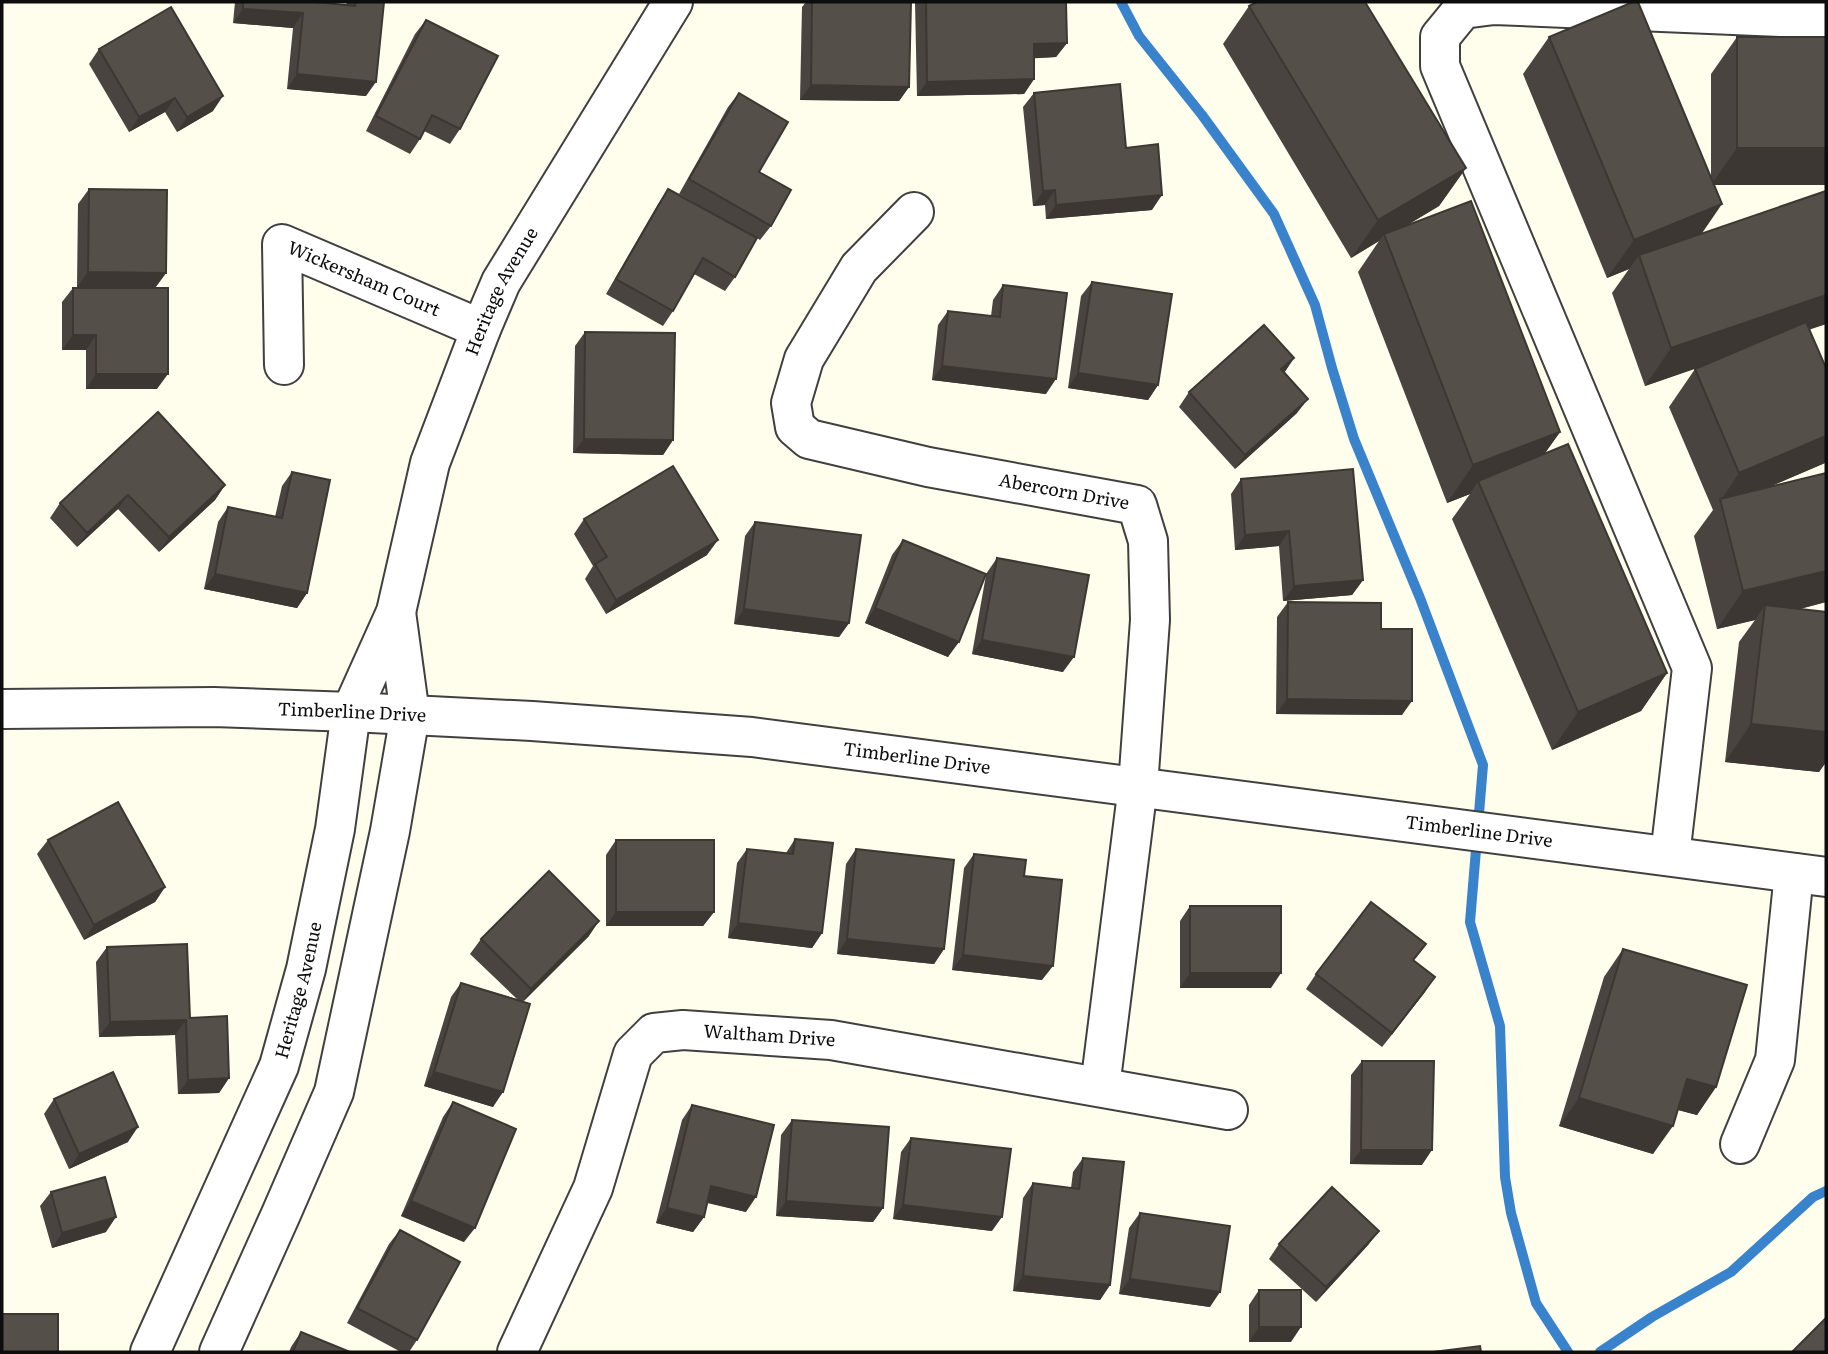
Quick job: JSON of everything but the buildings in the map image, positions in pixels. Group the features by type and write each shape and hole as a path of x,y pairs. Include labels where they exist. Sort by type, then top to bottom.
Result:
{"street":[{"name":"Heritage Avenue","path":"150,1352 279,1066 306,970 335,829 351,712 396,612 430,463 481,328 501,282 673,2"},
{"path":"1670,856 1692,668 1440,66 1440,37 1463,9 1494,5 1826,19"},
{"name":"Abercorn Drive","path":"914,212 859,268 804,359 791,404 795,427 809,439 928,467 1137,505 1148,541 1150,620 1138,786 1101,1087"},
{"name":"Wickersham Court","path":"284,365 282,244 481,328"},
{"name":"Heritage Avenue","path":"219,1352 334,1092 390,831 410,715 396,612"},
{"name":"Timberline Drive","path":"2,709 214,708 351,712 532,721 752,737 1810,875"},
{"path":"1740,1144 1775,1060 1810,875"},
{"name":"Waltham Drive","path":"517,1352 593,1188 633,1054 654,1033 683,1030 831,1040 1228,1110"}],"waterway":[{"path":"1121,2 1139,36 1202,115 1274,214 1315,305 1354,439 1420,598 1483,765 1470,922 1500,1026 1505,1177 1511,1213 1536,1303 1568,1352"},
{"path":"1600,1352 1652,1317 1731,1272 1813,1197 1826,1191"}]}
